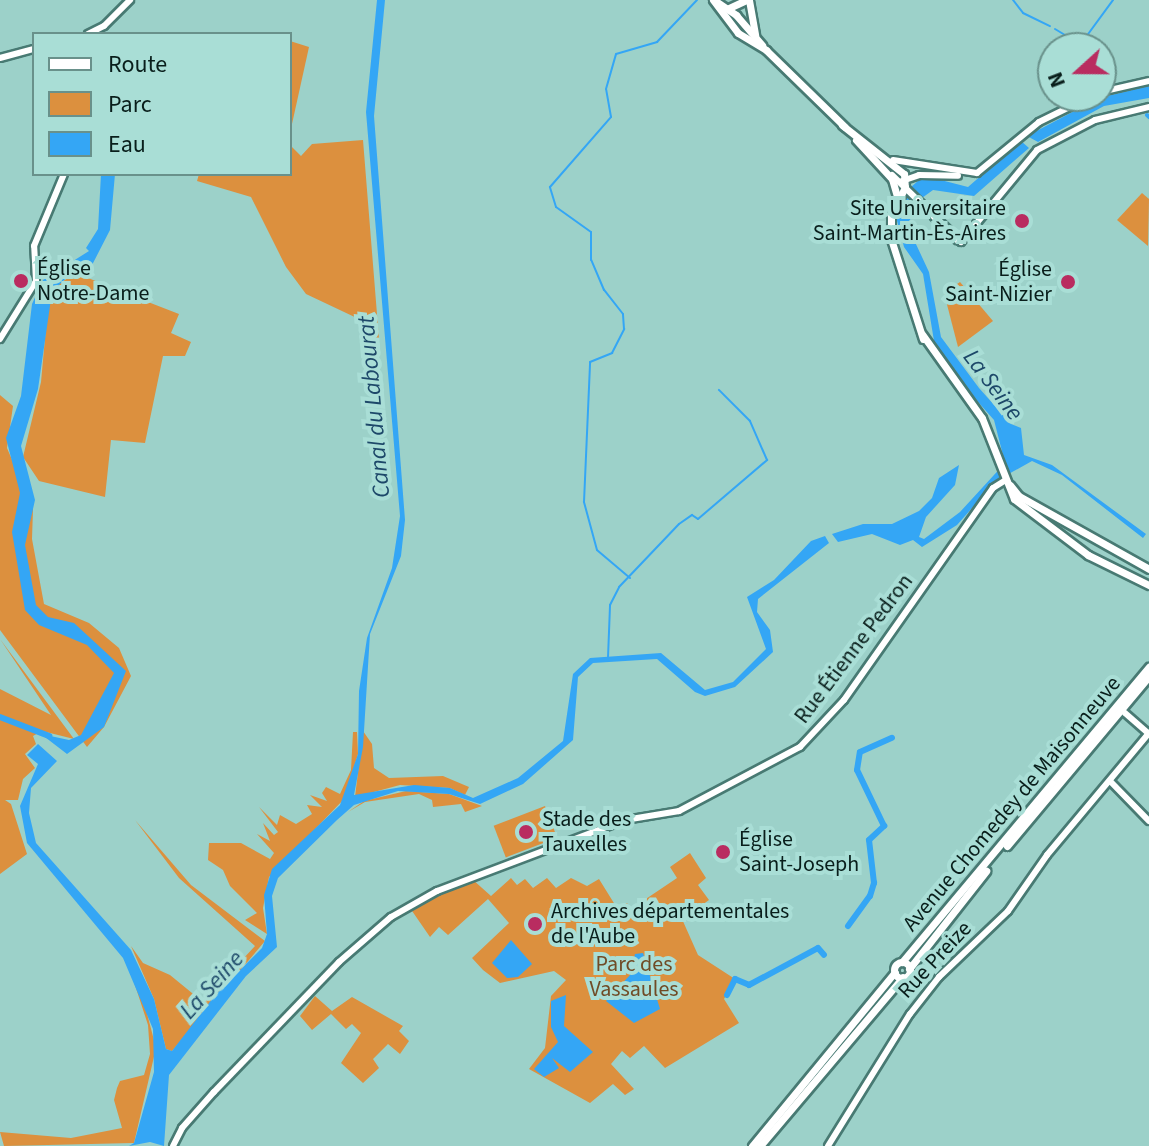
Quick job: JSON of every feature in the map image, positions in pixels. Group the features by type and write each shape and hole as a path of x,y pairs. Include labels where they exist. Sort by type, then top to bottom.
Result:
{"main road":[{"path":"714,0 903,185"},
{"path":"732,18 748,0"},
{"path":"748,0 755,39"},
{"path":"732,18 751,10"},
{"path":"842,125 893,160 903,185 897,198 891,239 928,355 982,418 1011,496 1149,569"},
{"path":"1006,478 1029,507 1091,557 1149,585"},
{"name":"Avenue Chomedey de Maisonneuve","path":"895,972 1149,667"},
{"path":"758,1144 903,977 1149,676"},
{"path":"902,962 909,969"},
{"path":"758,1144 895,972 903,977"}],"street":[{"path":"92,32 104,26 130,0"},
{"path":"0,58 32,50"},
{"path":"1117,88 1149,81"},
{"path":"1059,112 1039,122 977,173 919,175 903,185 961,242 1037,150 1095,120 1149,107"},
{"path":"893,160 977,173"},
{"path":"0,339 36,275 39,230 63,176"},
{"name":"Rue Étienne Pedron","path":"173,1146 199,1107 378,927 428,895 625,820 679,811 800,747 844,700 996,486 1006,478"},
{"path":"996,486 1011,496"},
{"path":"1125,713 1149,733"},
{"name":"Rue Preize","path":"828,1146 910,1014 939,977 1008,911 1149,733"},
{"path":"1110,781 1149,821"}],"green space":[{"path":"292,42 309,47 292,124"},
{"path":"363,140 379,339 376,341 361,320 306,294 286,267 251,197 197,181 198,176 292,176 292,147 301,156 312,144"},
{"path":"1142,193 1149,199 1148,246 1117,220"},
{"path":"76,273 115,289 114,296 128,300 130,295 179,314 171,333 191,342 185,356 163,356 145,443 111,440 105,497 39,481 23,457 41,382 48,305 57,285"},
{"path":"960,282 993,321 958,347 944,293"},
{"path":"0,395 13,406 7,448 33,509 32,539 44,604 89,623 119,648 131,676 104,727 87,747 0,630"},
{"path":"0,639 74,739 42,731 33,736 36,744 25,754 35,768 23,779 18,800 5,800 11,804 27,854 0,874 0,689 51,715"},
{"path":"363,731 372,744 374,768 389,778 443,776 469,787 465,795 450,788 400,785 355,797"},
{"path":"353,732 357,732 358,754 345,798 269,877 263,908 267,934 245,920 257,913 230,886 223,870 208,860 209,843 241,843 270,859 274,853 257,834 270,841 263,823 274,835 278,832 259,807 277,825 280,815 296,824 312,814 307,805 322,807 310,795 327,801 322,793 326,787 340,794 351,770"},
{"path":"406,791 449,794 482,806 465,812 461,804 433,807 432,800 419,794 365,802 348,812 364,801"},
{"name":"Stade des Tauxelles","path":"545,806 557,838 506,857 494,826"},
{"path":"135,820 191,885 265,941 172,1051 166,1049 154,999 131,946 143,963 170,975 203,1002 255,946 179,878"},
{"name":"Parc des Vassaules","path":"690,853 706,878 698,885 709,900 682,919 698,955 735,979 724,999 739,1023 665,1068 644,1046 630,1058 622,1051 611,1064 634,1089 625,1095 613,1084 590,1103 529,1069 545,1048 551,996 566,980 554,971 500,983 483,970 472,958 509,923 488,899 448,935 439,927 430,937 410,908 472,879 491,896 511,878 517,885 525,879 533,888 547,878 556,888 571,878 587,886 599,879 617,908 627,903 631,909 677,878 670,867"},
{"path":"134,982 143,998 156,1048 134,1143 4,1146 0,1132 71,1138 122,1128 114,1100 117,1088 120,1081 144,1075 150,1054 148,1025"},
{"path":"315,996 332,1011 352,997 403,1026 399,1031 409,1041 400,1054 388,1044 373,1059 379,1068 363,1083 341,1063 361,1033 352,1024 346,1029 331,1014 312,1030 300,1016"}],"water":[{"path":"377,0 385,0 374,116 405,520 401,556 370,634 363,747 354,795 414,785 450,788 473,798 518,778 563,741 573,674 590,658 661,653 705,690 733,682 766,649 747,597 774,580 811,541 825,536 829,543 758,599 757,612 770,630 773,652 735,687 705,696 695,692 657,659 593,663 578,677 573,740 523,784 480,804 449,794 398,791 354,805 278,878 272,896 277,947 246,976 169,1075 164,1146 150,1142 129,1146 134,1143 154,1072 153,1029 123,958 27,843 20,806 38,764 27,755 38,744 57,761 31,788 29,813 36,843 131,950 154,999 166,1049 172,1051 216,994 262,948 267,934 264,895 272,869 340,805 358,754 359,691 367,638 392,568 400,516 366,112"},
{"path":"1149,86 1149,98 1117,104 1117,94"},
{"path":"1072,112 1093,112 1038,142 1027,136"},
{"path":"1021,141 1029,148 974,196 933,190 915,203 908,227 929,272 941,337 979,388 1011,424 1021,428 1024,455 1052,465 1146,534 1143,538 1062,475 1032,461 996,481 957,525 922,547 913,540 900,545 872,534 838,542 832,534 863,524 892,524 919,511 932,498 939,478 959,465 955,485 926,517 919,537 924,539 960,512 1005,463 994,420 956,377 934,341 923,274 904,247 896,217 902,195 919,180 933,178 968,187"},
{"path":"101,176 115,176 110,230 90,269 67,277 52,292 38,389 21,446 35,500 25,545 36,605 48,617 74,623 126,671 104,727 67,754 41,734 69,740 81,735 114,673 87,645 39,625 25,610 12,532 20,493 6,438 21,396 32,304 43,280 89,251 86,248 98,229"},
{"path":"511,940 532,964 518,977 507,978 492,963"},
{"path":"643,953 660,1009 634,1023 606,1001 630,975 635,954"},
{"path":"566,995 564,1026 593,1052 570,1072 552,1058 559,1068 544,1077 534,1069 558,1042 551,1027 551,1001"}],"waterway":[{"path":"630,578 597,550 584,502 590,362 612,353 624,329 623,314 604,290 591,260 591,232 556,207 550,187 611,117 606,89 616,54 657,42 697,0"},
{"path":"1013,0 1023,13 1050,26"},
{"path":"1090,32 1113,0"},
{"path":"1055,29 1060,32"},
{"path":"608,658 610,605 619,587 679,524 692,515 698,519 767,460 750,421 719,390"},
{"path":"0,717 49,736"},
{"path":"848,926 870,896 874,883 869,840 884,826 857,770 860,752 892,738"},
{"path":"727,995 735,979 749,985 818,948 824,955"}],"place":[{"name":"Site Universitaire Saint-Martin-Ès-Aires","path":"1022,221"},
{"name":"Église Notre-Dame","path":"21,281"},
{"name":"Église Saint-Nizier","path":"1068,282"},
{"name":"Stade des Tauxelles","path":"526,832"},
{"name":"Église Saint-Joseph","path":"723,852"},
{"name":"Archives départementales de l'Aube","path":"535,924"}],"water label":[{"name":"La Seine","path":"993,385"},
{"name":"Canal du Labourat","path":"374,407"},
{"name":"La Seine","path":"212,985"}]}
